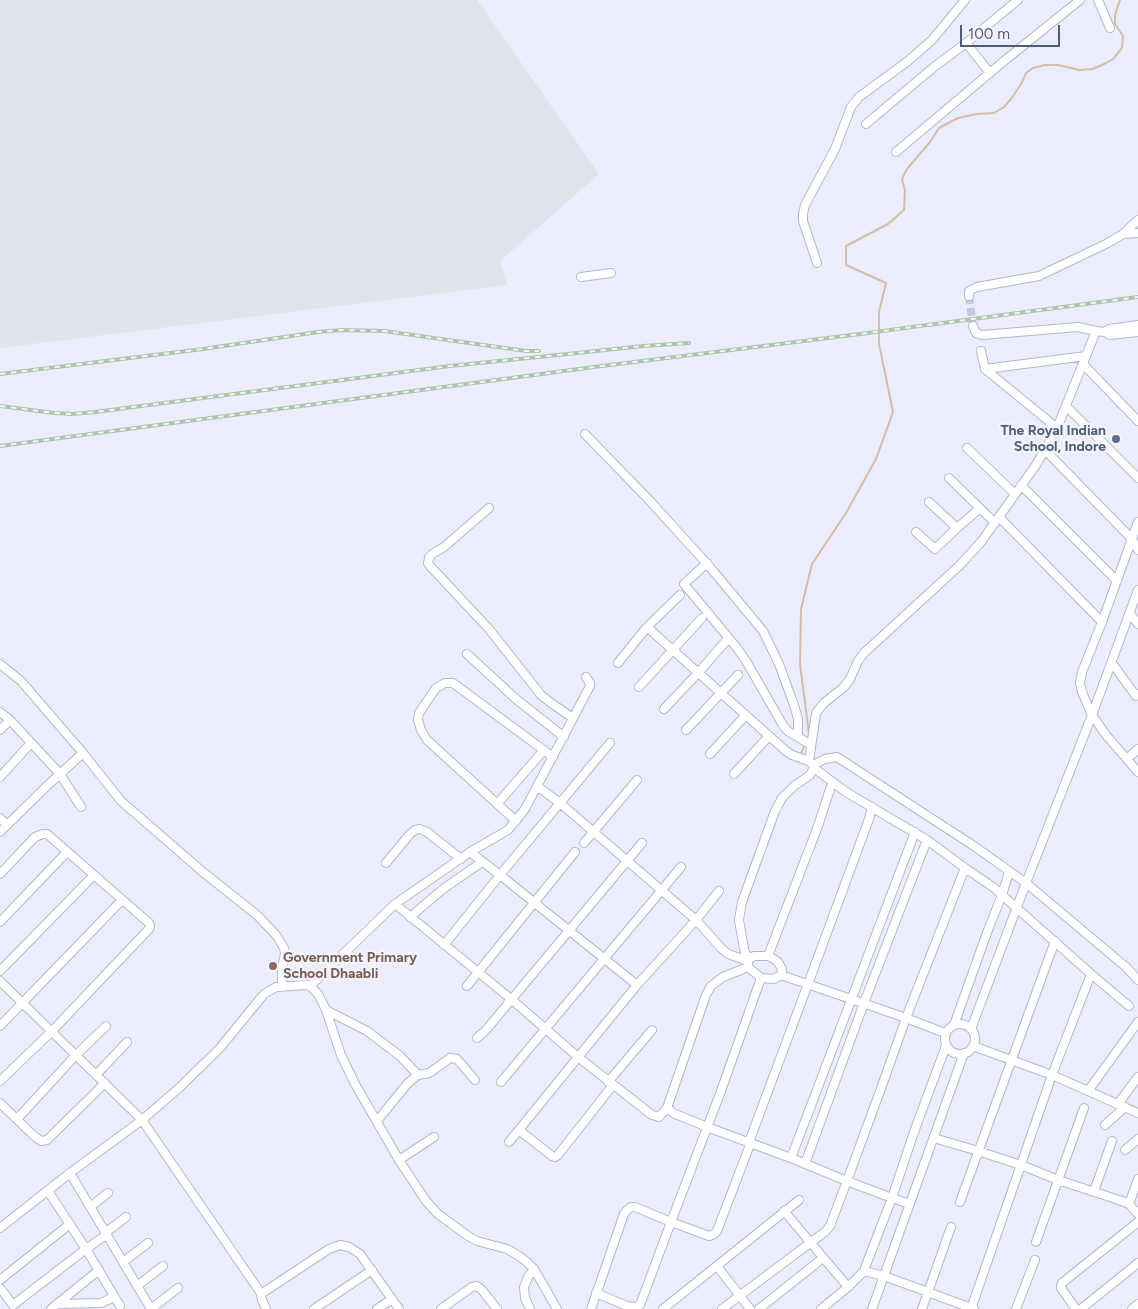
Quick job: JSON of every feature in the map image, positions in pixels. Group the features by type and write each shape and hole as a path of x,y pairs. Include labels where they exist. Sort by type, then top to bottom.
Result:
{"street":[{"path":"817,263 803,221 803,214 805,205 835,149 851,107 860,97 908,61 932,40 965,0"},
{"path":"866,124 1018,0"},
{"path":"896,152 1080,0"},
{"path":"1098,0 1110,28"},
{"path":"966,44 990,73"},
{"path":"969,296 969,291 978,287 1039,276 1108,243 1123,234 1138,220"},
{"path":"1123,234 1138,233"},
{"path":"581,277 611,273"},
{"path":"789,753 803,740 816,713 824,703 850,680 858,661 864,653 960,565 981,542 1021,485 1057,428 1086,356 1101,332 1110,328 1138,325"},
{"path":"973,326 976,333 982,336 1078,327 1110,335 1138,332"},
{"path":"980,351 985,368 1057,428"},
{"path":"985,368 1086,356"},
{"path":"1083,364 1138,421"},
{"path":"1066,406 1138,478"},
{"path":"585,434 650,501 706,563 762,631 780,664 794,705 809,763 810,775 794,786 782,798 775,812 742,902 739,920 748,962 761,978 774,980 781,975 782,969 778,962 768,956 754,956 748,962 712,986 706,995 664,1112"},
{"path":"967,448 1015,494"},
{"path":"1044,450 1132,539 1138,550"},
{"path":"949,478 980,508 997,520 1102,622"},
{"path":"1021,485 1117,581"},
{"path":"929,502 957,528"},
{"path":"489,508 444,547 432,554 428,563 488,629 541,695 573,718"},
{"path":"916,532 935,549 980,508"},
{"path":"1138,522 1082,672 1080,683 1092,715 1106,735 1138,772"},
{"path":"706,563 684,584 737,648 784,727 803,740"},
{"path":"971,1029 1112,663 1138,590"},
{"path":"618,663 647,626 680,596"},
{"path":"1130,612 1138,624"},
{"path":"639,687 702,618"},
{"path":"647,626 789,753 809,763 832,783 927,840 993,887 1128,1006"},
{"path":"664,709 726,641"},
{"path":"467,654 516,699 564,737"},
{"path":"1112,663 1136,696 1138,694"},
{"path":"0,664 21,681 83,753 121,802 204,873 257,915 276,935 285,953 282,969 282,987"},
{"path":"686,730 738,675"},
{"path":"310,986 395,904 470,852 501,835 516,821 525,809 590,686 586,677"},
{"path":"516,821 427,740 418,720 419,713 436,688 445,683 453,683 553,756"},
{"path":"0,712 10,720 60,774 81,807"},
{"path":"710,754 746,715"},
{"path":"0,730 10,720"},
{"path":"734,774 769,736"},
{"path":"0,777 31,743"},
{"path":"444,945 610,743"},
{"path":"498,804 544,750"},
{"path":"1127,759 1138,750"},
{"path":"0,832 83,753"},
{"path":"809,763 837,757 974,846 1026,883 1126,967 1138,980"},
{"path":"584,842 637,780"},
{"path":"768,956 818,826 832,783"},
{"path":"537,786 560,803 662,890 696,920 728,954 748,962"},
{"path":"591,1309 624,1214 631,1207 709,1236 717,1231 872,808"},
{"path":"0,818 7,825"},
{"path":"386,863 410,834 420,829 428,832 461,859"},
{"path":"791,1158 914,832"},
{"path":"0,874 35,837 47,834 149,924 149,929 52,1031 0,1082"},
{"path":"806,1164 864,1003 927,840"},
{"path":"478,1038 642,843"},
{"path":"0,922 67,852"},
{"path":"470,852 637,985"},
{"path":"466,986 575,852"},
{"path":"410,916 443,889 482,862"},
{"path":"501,1082 681,867"},
{"path":"722,1309 826,1231 830,1226 906,1018 965,868"},
{"path":"954,1025 1009,872"},
{"path":"0,971 94,875"},
{"path":"509,1142 637,985 696,920 719,891"},
{"path":"0,1026 122,900"},
{"path":"395,904 511,999 578,1057 652,1116 664,1112 673,1112 910,1204"},
{"path":"960,1202 1055,941"},
{"path":"864,1271 884,1276 972,1309 1052,1075 1091,974"},
{"path":"781,975 946,1033"},
{"path":"596,1293 627,1306 635,1307 640,1305 670,1222 708,1127 761,978"},
{"path":"0,981 142,1120 260,1291 266,1309"},
{"path":"0,1228 142,1120 180,1088 220,1048 261,997 276,987 306,985 310,986 318,994 326,1010 341,1055 355,1084 399,1160 426,1201 438,1214 468,1236 477,1241 507,1249 519,1256 534,1270 557,1309"},
{"path":"326,1010 367,1031 400,1056 418,1075"},
{"path":"1088,1091 1138,1022"},
{"path":"821,1309 864,1271 946,1046 946,1033 950,1027 963,1024 971,1029 975,1037 971,1049 964,1053 954,1053 946,1046"},
{"path":"17,1119 76,1055 106,1026"},
{"path":"519,1130 552,1156 558,1155 652,1030"},
{"path":"96,1075 127,1042"},
{"path":"973,1046 1052,1075 1138,1113"},
{"path":"872,1309 964,1053"},
{"path":"377,1121 408,1083 418,1075 435,1070 450,1058 457,1058 475,1080"},
{"path":"1105,1125 1122,1106 1138,1076"},
{"path":"0,1103 41,1141 47,1140 104,1083"},
{"path":"1036,1242 1084,1108"},
{"path":"399,1160 434,1137"},
{"path":"934,1138 1021,1165 1058,1180 1129,1204 1138,1214"},
{"path":"1125,1150 1138,1139"},
{"path":"1094,1191 1112,1141"},
{"path":"70,1173 151,1309 178,1288"},
{"path":"1129,1204 1138,1179"},
{"path":"48,1190 86,1248 120,1306"},
{"path":"90,1207 108,1193"},
{"path":"663,1309 799,1200"},
{"path":"784,1211 848,1287"},
{"path":"0,1288 15,1308 126,1217"},
{"path":"0,1280 70,1224"},
{"path":"1076,1309 1061,1288 1062,1283 1135,1224 1138,1233"},
{"path":"922,1309 950,1227"},
{"path":"123,1262 148,1243"},
{"path":"260,1291 329,1249 340,1245 349,1247 360,1254 399,1309"},
{"path":"759,1309 823,1258"},
{"path":"1016,1309 1035,1260"},
{"path":"1081,1309 1138,1263"},
{"path":"137,1286 163,1266"},
{"path":"717,1266 750,1309"},
{"path":"51,1309 99,1270"},
{"path":"314,1309 372,1270"},
{"path":"528,1308 524,1298 524,1287 528,1277 534,1270"},
{"path":"441,1309 472,1287 477,1286 498,1309"},
{"path":"58,1304 101,1303 114,1297"},
{"path":"377,1309 392,1299"},
{"path":"1132,1309 1138,1304"}],"shaded area":[{"path":"0,0 477,0 599,174 500,261 507,285 0,348"}],"waterway":[{"path":"809,734 800,664 801,609 812,564 846,513 876,459 893,412 879,344 879,312 886,283 846,265 846,246 888,224 904,210 905,190 902,179 907,169 930,142 939,128 958,118 994,113 1004,107 1021,84 1026,73 1033,68 1045,65 1058,65 1079,70 1093,69 1113,59 1122,48 1123,36 1115,24 1115,15 1120,0"},
{"path":"800,755 806,743"}],"tunnel":[{"path":"969,296 973,326"}],"railway":[{"path":"0,446 1138,297"},
{"path":"0,374 341,330 384,331 526,351 539,351"},
{"path":"0,406 54,413 95,412 450,366 689,343"}],"place":[{"name":"The Royal Indian School, Indore","path":"1116,439"},
{"name":"Government Primary School Dhaabli","path":"273,966"}]}
